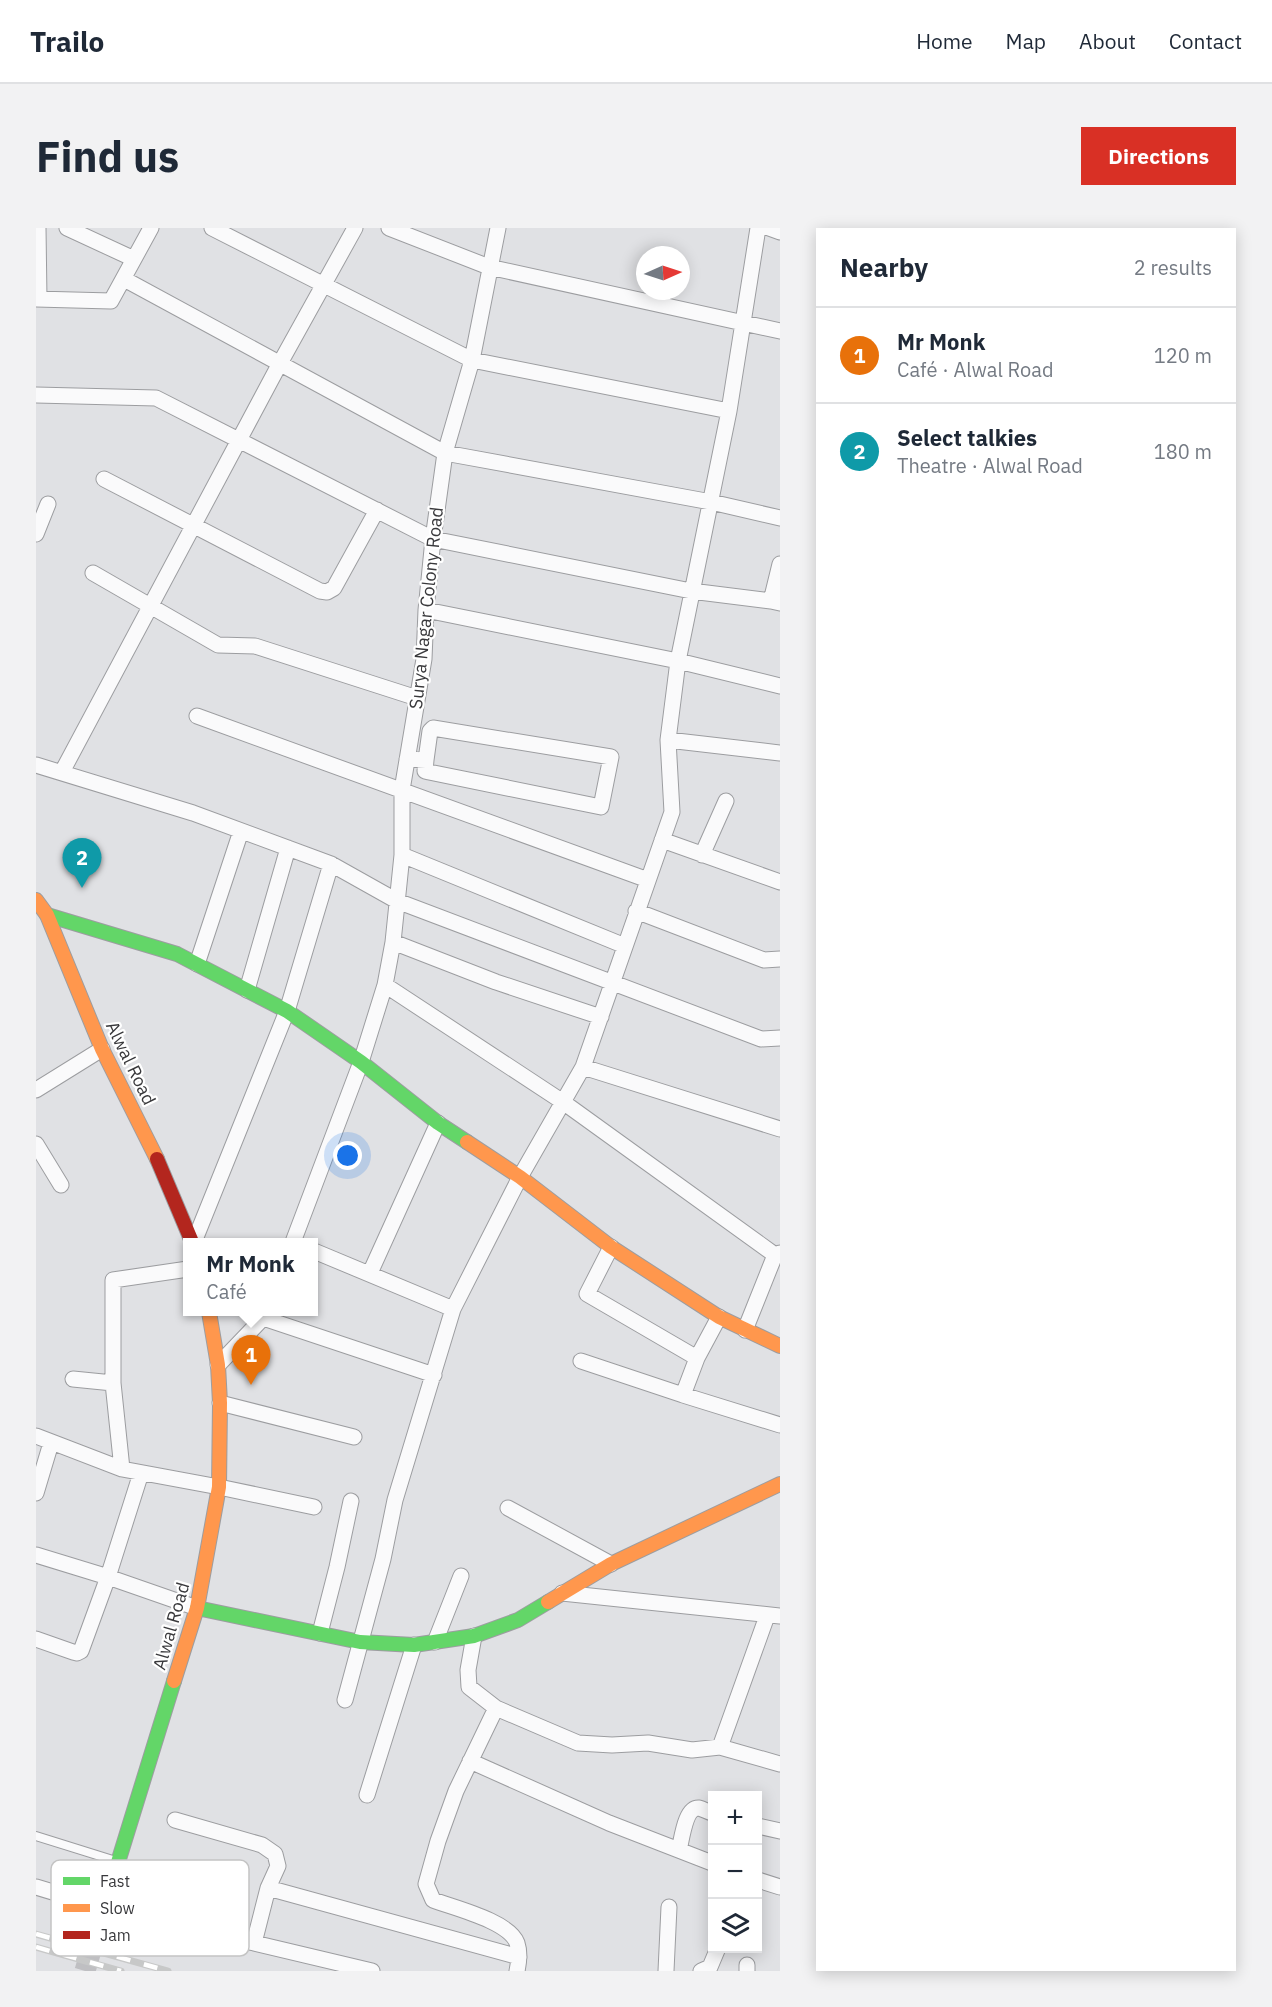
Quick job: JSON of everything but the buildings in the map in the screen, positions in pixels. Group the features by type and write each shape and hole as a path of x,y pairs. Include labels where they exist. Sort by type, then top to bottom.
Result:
{"street":[{"path":"38,228 38,299 111,301 151,228"},
{"path":"68,228 134,259"},
{"path":"212,228 472,360 729,411"},
{"path":"62,772 279,365 355,228"},
{"path":"389,228 489,267 780,331"},
{"name":"Surya Nagar Colony Road","path":"295,1238 362,1062 385,985 393,942 402,855 402,790 424,659 433,539 445,453 472,360 498,228"},
{"path":"345,1700 383,1559 395,1500 409,1449 453,1309 520,1177 583,1067 672,812 668,740 678,661 729,411 758,228"},
{"path":"769,228 780,232"},
{"path":"124,279 445,453 711,502 780,518"},
{"path":"36,395 156,398 433,539 691,591 776,602 780,564"},
{"path":"104,479 320,591 327,592 334,588 377,510"},
{"path":"36,534 48,504"},
{"path":"93,573 218,645 255,646 417,698"},
{"path":"426,610 678,661 780,686"},
{"path":"197,716 648,880"},
{"path":"433,728 611,757 602,807 425,771 426,760 430,731 433,728"},
{"path":"668,740 780,753"},
{"path":"407,759 426,760"},
{"path":"36,765 193,813 331,864 397,901 612,984 761,1039 780,1038"},
{"path":"702,855 726,801"},
{"path":"197,964 241,831"},
{"path":"662,840 780,882"},
{"path":"247,990 288,848"},
{"path":"402,855 625,946"},
{"path":"195,1238 287,1011 331,864"},
{"name":"Alwal Road","path":"36,900 47,915 102,1049 156,1156 191,1238"},
{"path":"636,911 764,960 780,959"},
{"path":"47,915 177,954 287,1011 362,1062 438,1123 520,1177 611,1247 719,1317 780,1346"},
{"path":"393,942 496,982 601,1017"},
{"path":"385,985 563,1102 777,1254 745,1330"},
{"path":"36,1090 102,1049"},
{"path":"583,1067 780,1129"},
{"path":"370,1274 438,1123"},
{"path":"36,1144 61,1185"},
{"path":"611,1247 587,1294 698,1358"},
{"path":"318,1253 453,1309"},
{"path":"122,1469 113,1383 113,1280 183,1270"},
{"name":"Alwal Road","path":"118,1860 197,1608 219,1487 218,1365 210,1316"},
{"path":"218,1365 264,1316"},
{"path":"268,1316 434,1375"},
{"path":"683,1395 698,1358 719,1317"},
{"path":"581,1362 780,1425"},
{"path":"73,1379 113,1383"},
{"path":"220,1403 354,1437"},
{"path":"36,1436 122,1469 314,1507"},
{"path":"36,1493 51,1443"},
{"path":"36,1639 73,1652 81,1651 108,1577 141,1473"},
{"path":"36,1555 197,1608 360,1642 414,1645 474,1636 518,1620 611,1564 780,1484"},
{"path":"320,1633 351,1500"},
{"path":"508,1508 611,1564"},
{"path":"435,1642 461,1576"},
{"path":"562,1593 773,1616 720,1748"},
{"path":"474,1636 468,1670 469,1687 496,1708 578,1743 612,1745 648,1743 692,1750 720,1748 780,1764"},
{"path":"367,1795 414,1645"},
{"path":"268,1888 518,1964 518,1944 514,1936 485,1919 433,1900 427,1891 426,1884 456,1791 496,1708"},
{"path":"470,1761 591,1816 708,1861"},
{"path":"679,1850 688,1814 693,1809 699,1808 708,1811"},
{"path":"175,1820 262,1845 275,1854 278,1866 268,1888 254,1943"},
{"path":"762,1827 780,1831"},
{"path":"762,1881 780,1887"},
{"path":"36,1887 51,1891"},
{"path":"666,1971 669,1907"},
{"path":"249,1942 372,1971"},
{"path":"701,1971 710,1967 716,1953"}],"lane":[{"path":"36,1836 111,1860"}],"tunnel":[{"path":"85,1971 89,1956"}],"railway":[{"path":"36,1934 51,1938"},
{"path":"36,1947 51,1951"},
{"path":"68,1956 121,1971"},
{"path":"114,1956 168,1971"}],"traffic: fast":[{"path":"47,915 177,954 287,1011 361,1062 438,1123 467,1142"},
{"path":"197,1608 360,1642 414,1645 474,1636 518,1620 548,1602"},
{"path":"119,1860 174,1681"}],"traffic: slow":[{"path":"36,900 47,915 102,1049 157,1159"},
{"path":"467,1142 520,1177 611,1247 719,1317 780,1346"},
{"path":"174,1681 197,1608 219,1487 218,1365 210,1316"},
{"path":"548,1602 611,1564 780,1484"}],"traffic: jam":[{"path":"157,1159 190,1238"}],"place":[{"name":"Select talkies","path":"82,888"},
{"name":"Mr Monk","path":"251,1385"}]}
